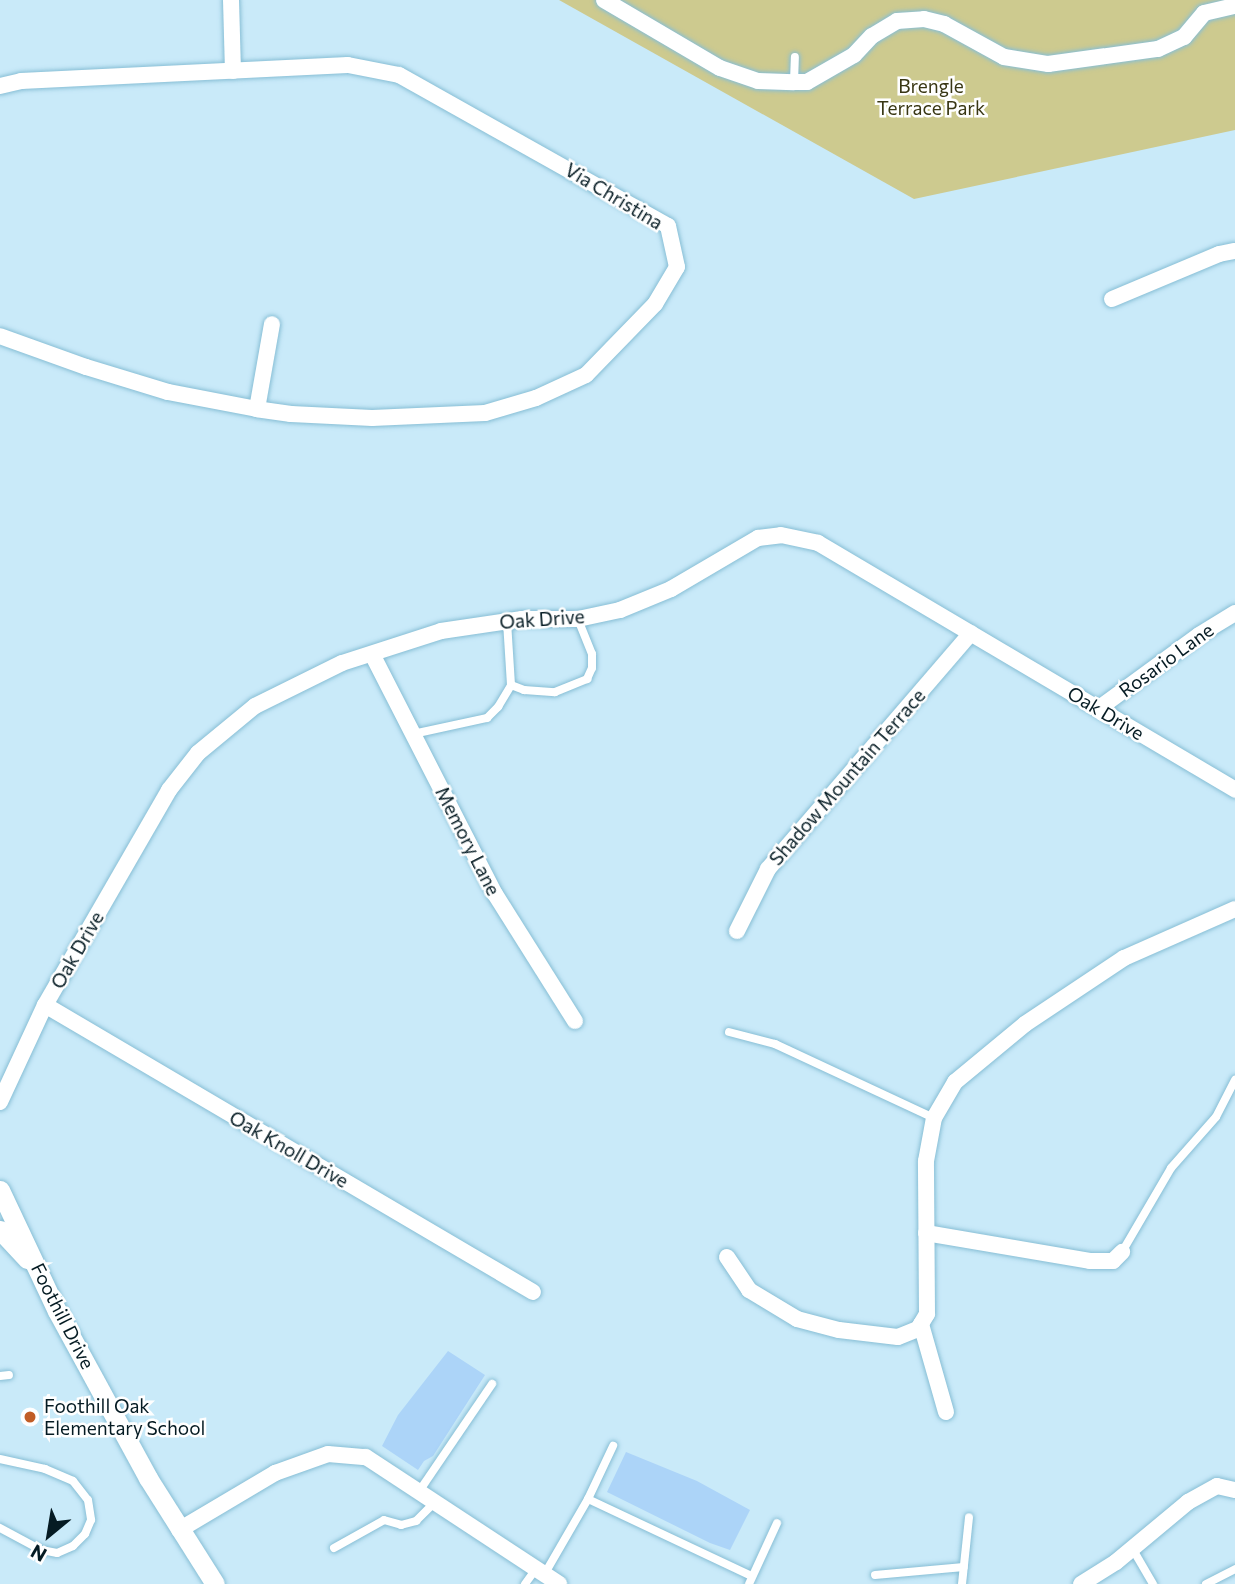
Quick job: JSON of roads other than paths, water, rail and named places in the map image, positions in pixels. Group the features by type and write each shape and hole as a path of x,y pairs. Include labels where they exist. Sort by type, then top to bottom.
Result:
{"street":[{"path":"231,0 233,71"},
{"path":"604,0 720,68 758,81 794,82 807,82 854,55 872,36 897,21 924,19 944,24 1004,57 1048,64 1158,48 1184,37 1204,13 1235,6"},
{"name":"Via Christina","path":"0,86 21,81 348,65 399,75 668,226 677,267 655,304 586,375 536,398 485,413 372,418 291,414 257,409 168,392 86,367 0,336"},
{"path":"1112,299 1219,254 1235,251"},
{"path":"257,409 272,324"},
{"name":"Oak Drive","path":"0,1102 45,1005 169,790 198,752 254,706 342,663 441,631 507,621 578,619 620,610 671,589 758,538 780,535 818,543 1235,790"},
{"name":"Rosario Lane","path":"1098,709 1199,635 1235,613"},
{"name":"Shadow Mountain Terrace","path":"737,931 768,869 971,633"},
{"name":"Memory Lane","path":"372,654 495,894 575,1021"},
{"path":"727,1257 749,1290 797,1319 839,1330 898,1337 918,1329 927,1314 926,1161 934,1118 955,1082 1025,1024 1124,958 1235,908"},
{"name":"Oak Knoll Drive","path":"45,1005 533,1292"},
{"name":"Foothill Drive","path":"0,1191 57,1311 179,1530 215,1584"},
{"path":"0,1230 41,1275"},
{"path":"926,1233 1090,1261 1113,1261 1122,1252"},
{"path":"921,1324 946,1412"},
{"path":"179,1530 275,1473 328,1454 366,1457 546,1576"},
{"path":"1081,1584 1132,1548 1188,1502 1217,1486 1235,1490"}],"lane":[{"path":"794,82 795,57"},
{"path":"510,685 524,690 555,692 587,679 592,668 592,654 578,619"},
{"path":"413,734 487,718 510,685 507,621"},
{"path":"729,1032 775,1044 934,1118"},
{"path":"1122,1252 1171,1168 1216,1117 1235,1080"},
{"path":"418,1493 492,1384"},
{"path":"525,1584 546,1576 614,1446"},
{"path":"0,1459 46,1469 73,1480 88,1500 91,1520 85,1534 73,1546 57,1553 41,1550 0,1528"},
{"path":"588,1499 751,1580 777,1523"},
{"path":"334,1548 384,1520 401,1525 416,1521 434,1503"},
{"path":"962,1584 969,1517"},
{"path":"1132,1548 1153,1584"},
{"path":"875,1575 964,1567"},
{"path":"1206,1584 1235,1569"}],"place":[{"name":"Foothill Oak Elementary School","path":"30,1417"}],"park label":[{"name":"Brengle Terrace Park","path":"931,97"}]}
